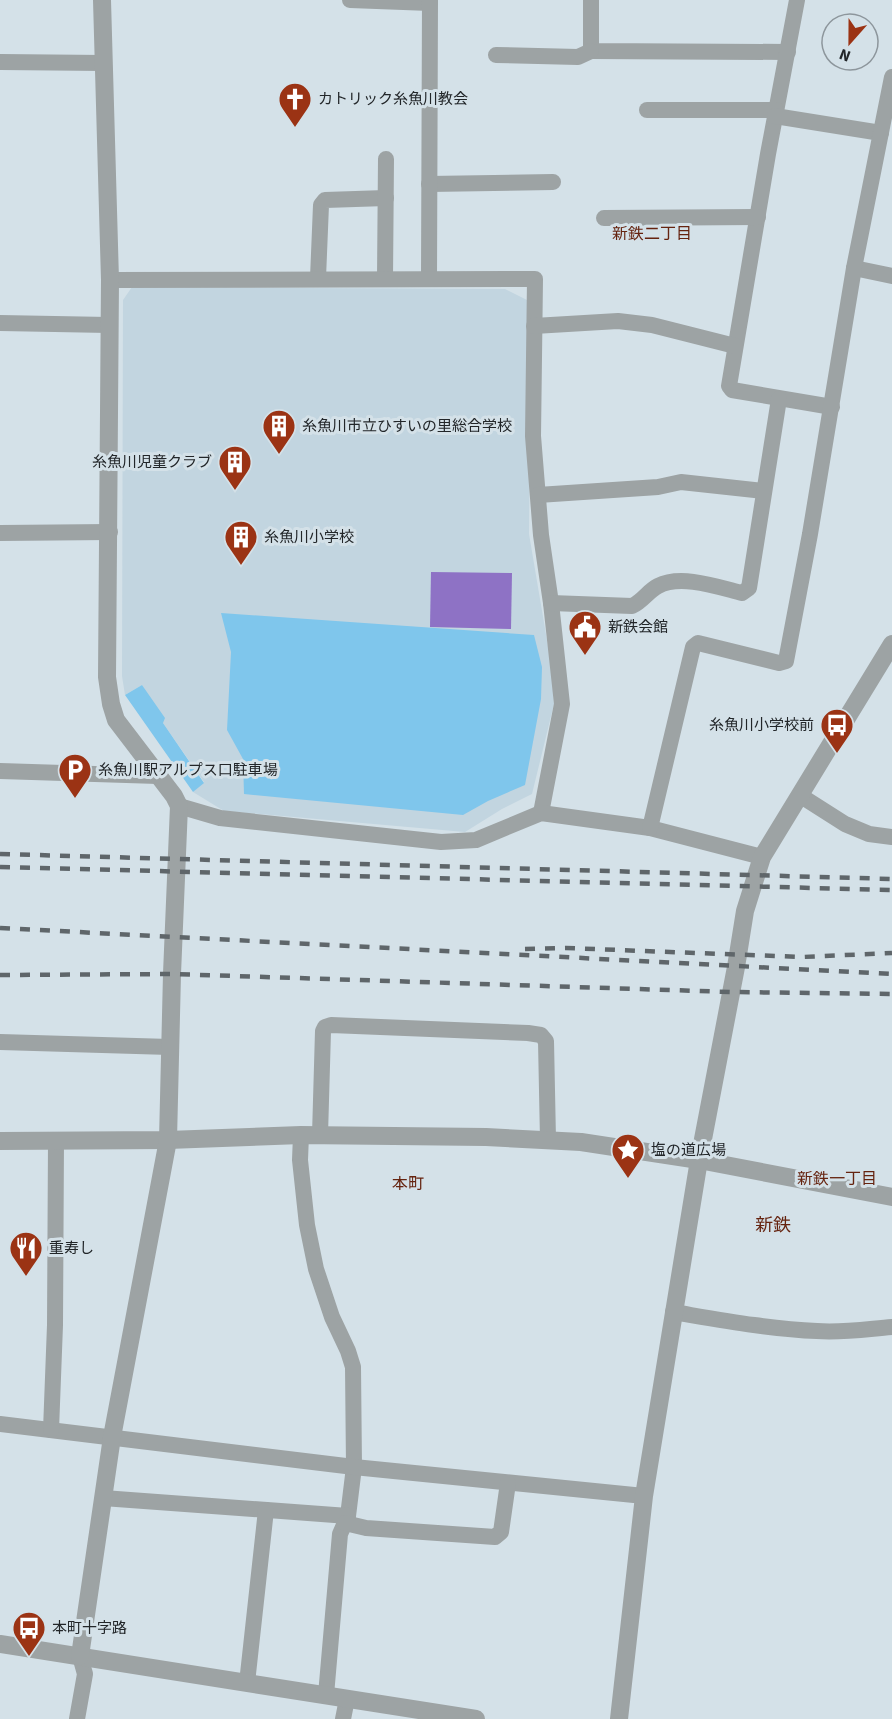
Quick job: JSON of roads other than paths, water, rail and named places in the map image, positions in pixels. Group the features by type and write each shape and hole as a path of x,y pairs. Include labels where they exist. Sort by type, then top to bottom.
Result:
{"street":[{"path":"77,1719 84,1674 80,1656 112,1437 168,1140 171,974 179,806 116,720 107,677 110,532 110,280 102,0"},
{"path":"350,0 430,2 429,278"},
{"path":"591,0 591,51"},
{"path":"797,0 775,113 729,386 732,390 831,407"},
{"path":"496,55 578,57 591,51 788,52"},
{"path":"0,62 104,63"},
{"path":"650,828 693,647 698,643 779,663 786,661 854,268 892,76"},
{"path":"647,110 775,113 881,134"},
{"path":"385,278 386,159"},
{"path":"429,184 553,182"},
{"path":"318,278 321,205 325,200 386,198"},
{"path":"604,218 758,217"},
{"path":"854,268 892,276"},
{"path":"110,280 535,279 533,436 541,535 562,704 541,813"},
{"path":"534,326 618,321 652,325 735,346"},
{"path":"0,323 109,325"},
{"path":"551,603 632,606 641,602 659,585 675,582 699,582 742,593 749,588 779,399"},
{"path":"538,495 658,487 681,483 764,491"},
{"path":"0,533 110,532"},
{"path":"619,1719 644,1496 699,1160 745,911 762,857 892,645"},
{"path":"0,771 158,776"},
{"path":"801,796 845,824 869,834 892,837"},
{"path":"179,806 220,818 441,842 476,840 541,813 650,828 762,857"},
{"path":"320,1135 323,1031 325,1027 332,1025 517,1032 541,1035 546,1041 548,1140"},
{"path":"0,1042 170,1047"},
{"path":"301,1135 300,1160 306,1225 315,1269 353,1367 354,1467 347,1519 340,1534 326,1695"},
{"path":"0,1141 168,1140 320,1135 486,1137 581,1142 699,1160 892,1197"},
{"path":"51,1430 55,1325 56,1140"},
{"path":"673,1312 819,1332 892,1327"},
{"path":"0,1424 354,1467 644,1496"},
{"path":"103,1498 266,1510 347,1519 366,1528 495,1537 501,1532 508,1483"},
{"path":"247,1683 266,1510"},
{"path":"0,1644 326,1695 447,1717 476,1719"},
{"path":"343,1719 347,1699"}],"railway":[{"path":"0,854 892,879"},
{"path":"0,867 892,890"},
{"path":"0,928 892,974"},
{"path":"525,949 566,948 802,957 892,953"},
{"path":"0,975 172,974 731,992 892,994"}],"place":[{"name":"カトリック糸魚川教会","path":"295,128"},
{"name":"糸魚川市立ひすいの里総合学校","path":"279,455"},
{"name":"糸魚川児童クラブ","path":"235,491"},
{"name":"糸魚川小学校","path":"241,566"},
{"name":"新鉄会館","path":"585,656"},
{"name":"糸魚川小学校前","path":"837,754"},
{"name":"糸魚川駅アルプス口駐車場","path":"75,799"},
{"name":"塩の道広場","path":"628,1179"},
{"name":"重寿し","path":"26,1277"},
{"name":"本町十字路","path":"29,1657"}],"district":[{"name":"新鉄二丁目","path":"652,234"},
{"name":"新鉄一丁目","path":"837,1179"},
{"name":"本町","path":"408,1184"},
{"name":"新鉄","path":"773,1225"}]}
